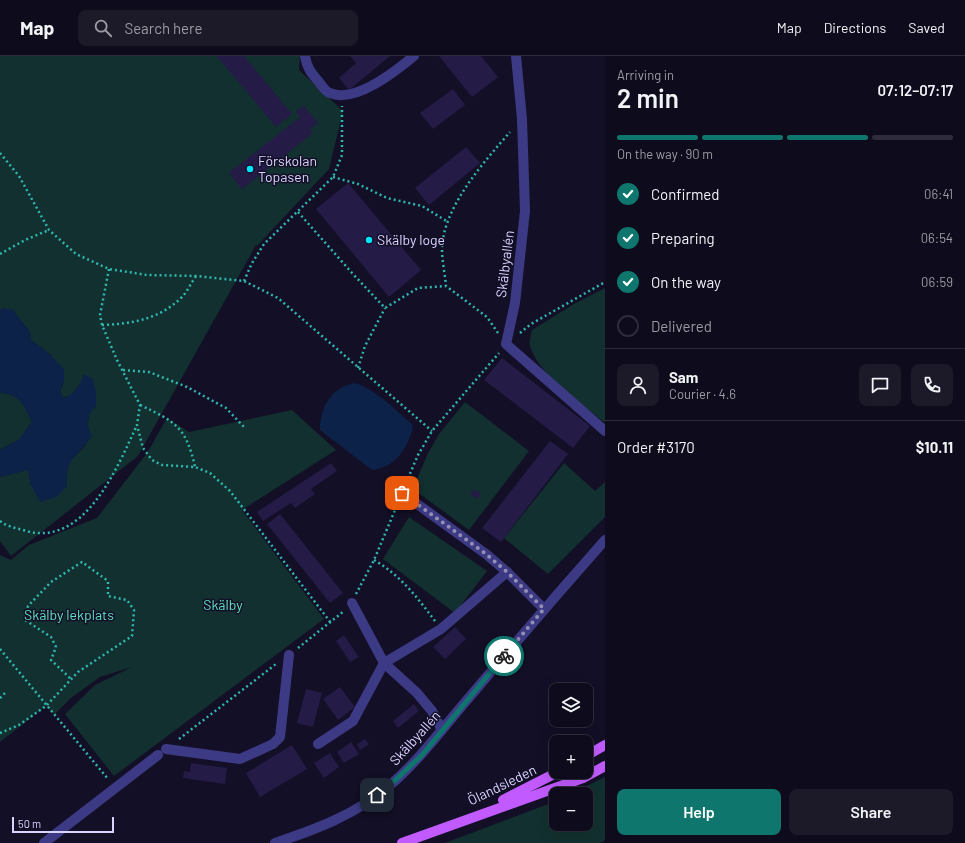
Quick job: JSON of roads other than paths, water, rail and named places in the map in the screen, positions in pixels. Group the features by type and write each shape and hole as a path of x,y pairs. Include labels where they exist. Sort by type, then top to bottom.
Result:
{"main road":[{"path":"593,752 605,745"},
{"name":"Ölandsleden","path":"402,843 583,778 605,766"},
{"name":"Ölandsleden","path":"458,822 549,777"}],"street":[{"path":"304,56 306,68 328,93 342,96 364,90 397,70 414,56"},
{"name":"Skälbyallén","path":"516,56 522,119 525,211 515,303 506,344 605,431"},
{"path":"402,493 486,554 507,572 544,609"},
{"name":"Skälbyallén","path":"275,843 318,828 358,808 387,788 422,755 544,609 605,540"},
{"path":"318,744 353,721 384,663 441,629 507,572"},
{"path":"352,603 384,663 417,693 432,711 442,730"},
{"path":"44,843 162,752 240,759 273,744 280,737 289,655"}],"water":[{"path":"3,308 13,310 29,330 31,340 51,355 64,369 64,381 60,391 63,398 74,392 81,382 84,374 93,379 96,393 96,406 90,413 88,420 92,436 70,463 67,476 67,486 57,497 40,502 31,485 28,470 0,477 0,450 20,439 32,422 24,406 16,398 6,393 0,393 0,310"},
{"path":"355,383 378,395 413,426 412,432 403,451 390,464 379,469 372,470 320,430 322,414 328,400 339,389"}],"place":[{"name":"Förskolan Topasen","path":"250,169"},
{"name":"Skälby loge","path":"369,240"}],"park label":[{"name":"Skälby","path":"223,605"},
{"name":"Skälby lekplats","path":"69,615"}]}
